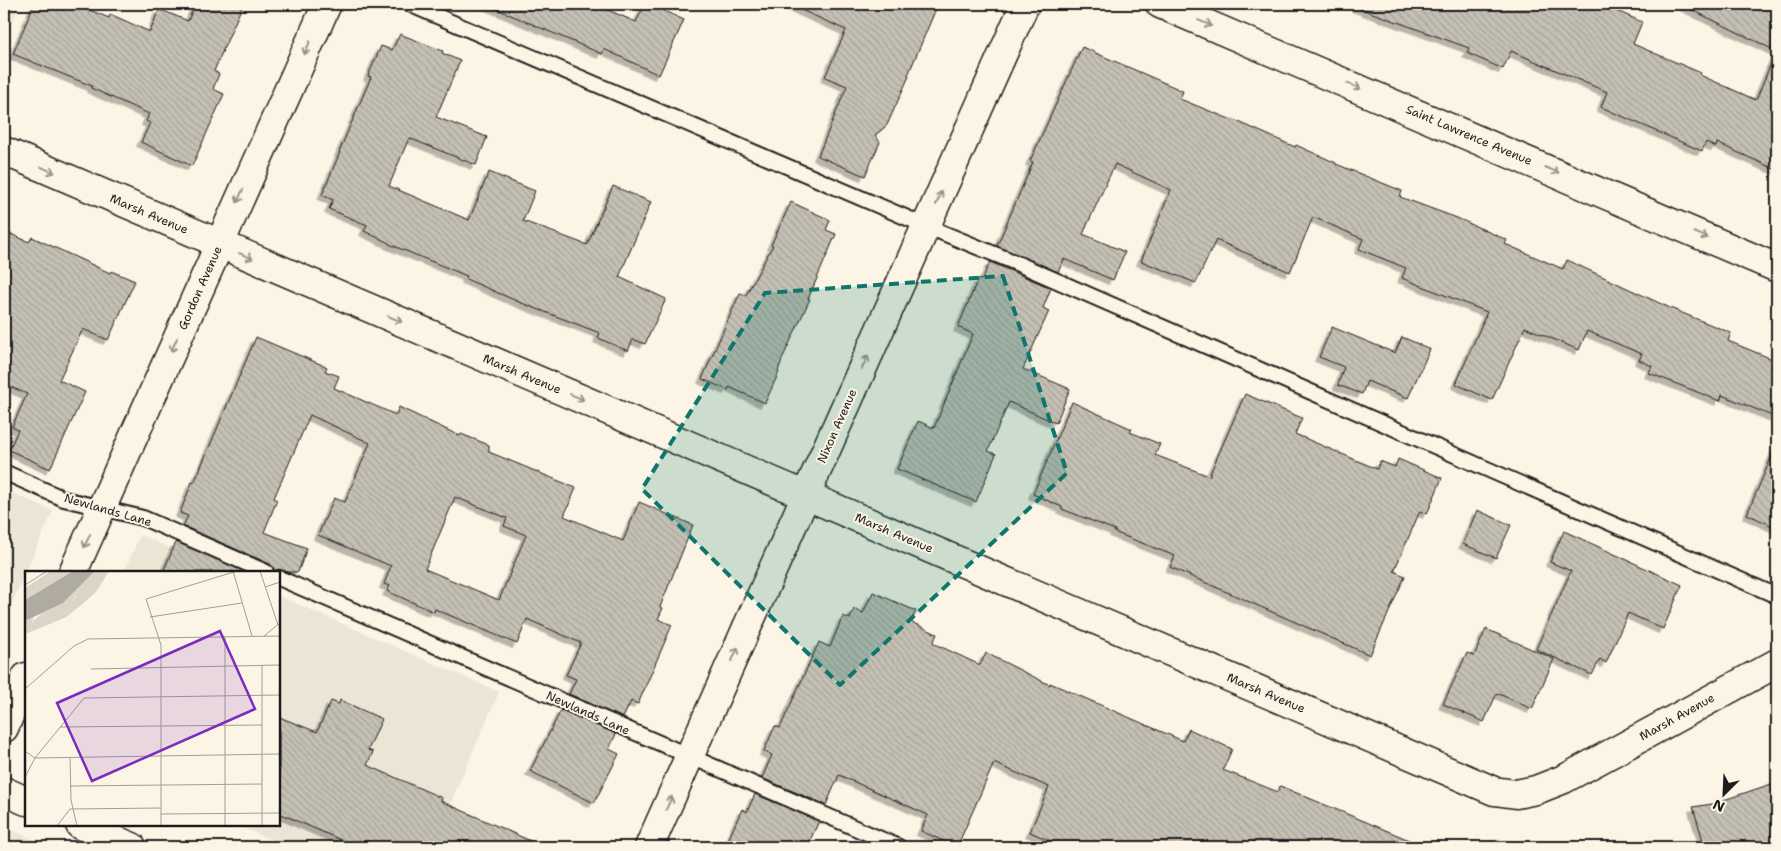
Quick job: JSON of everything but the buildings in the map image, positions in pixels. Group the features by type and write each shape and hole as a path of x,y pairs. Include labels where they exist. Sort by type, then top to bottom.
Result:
{"street":[{"name":"Gordon Avenue","path":"73,571 327,4"},
{"name":"Nixon Avenue","path":"649,847 1026,4"},
{"name":"Saint Lawrence Avenue","path":"1160,4 1777,268"},
{"name":"Marsh Avenue","path":"4,151 1494,791 1516,794 1536,790 1564,779 1777,663"},
{"path":"4,728 25,679"},
{"path":"4,791 25,801"},
{"path":"82,826 132,847"}],"lane":[{"path":"409,4 1014,262 1777,596"},
{"name":"Newlands Lane","path":"4,472 64,499 143,518 264,571"},
{"name":"Newlands Lane","path":"280,578 899,847"}],"highlighted area":[{"path":"1003,276 1067,473 840,685 642,489 765,293"}],"shaded area":[{"path":"4,4 20,4 4,41"},
{"path":"4,489 53,511 4,621"},
{"path":"140,535 223,571 124,571"},
{"path":"280,596 499,692 431,847 289,847 238,826 280,826"},
{"path":"4,827 52,847 4,847"}]}
